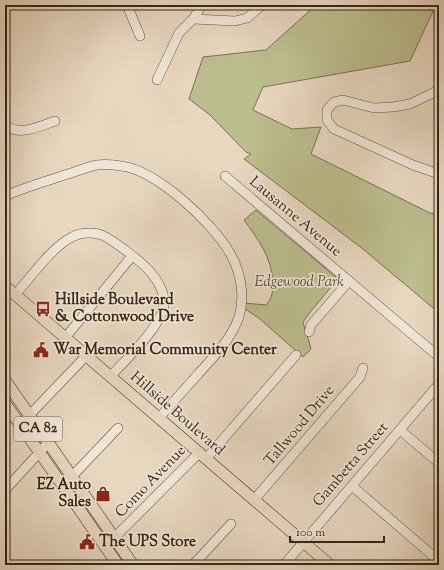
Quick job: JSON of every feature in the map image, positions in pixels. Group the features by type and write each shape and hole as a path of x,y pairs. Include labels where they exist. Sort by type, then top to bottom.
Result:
{"main road":[{"name":"Hillside Boulevard","path":"5,286 330,565"},
{"name":"CA 82","path":"5,380 133,565"},
{"name":"CA 82","path":"5,403 118,565"}],"street":[{"path":"127,5 140,36"},
{"path":"157,80 179,33 193,19 202,5"},
{"path":"193,19 235,21 247,18 262,5"},
{"path":"439,90 410,104 393,108 374,108 344,100 334,102 327,110 327,120 334,130 413,165 439,174"},
{"path":"5,125 16,130 28,130 55,121"},
{"path":"5,196 98,165 120,165 132,168 148,175 174,193 212,228 222,241 232,256 241,282 242,300 234,330 217,353 159,418"},
{"name":"Lausanne Avenue","path":"226,176 439,357"},
{"path":"15,295 60,244 74,236 88,233 101,235 113,241 152,273 160,288 164,302 158,322 110,376"},
{"path":"65,338 132,256"},
{"path":"309,332 311,325 349,281"},
{"name":"Como Avenue","path":"105,547 202,456 296,355"},
{"path":"20,425 86,356"},
{"name":"Tallwood Drive","path":"254,500 360,377 363,368"},
{"name":"Gambetta Street","path":"284,565 438,386"},
{"path":"63,486 118,428"},
{"path":"400,430 439,463"},
{"path":"5,490 48,443"},
{"path":"352,486 439,561"},
{"path":"193,565 231,524"}],"green space":[{"path":"316,5 436,5 410,61 263,87 253,110 292,129 321,127 311,154 430,213 439,214 439,313 363,249 244,159 251,154 246,152 210,115 189,99 203,57 266,50"},
{"name":"Edgewood Park","path":"256,210 338,279 303,322 311,349 303,357 260,319 244,308 244,303 266,305 271,297 273,289 272,273 267,256 244,220"}],"place":[{"name":"Hillside Boulevard & Cottonwood Drive","path":"43,309"},
{"name":"War Memorial Community Center","path":"41,350"},
{"name":"EZ Auto Sales","path":"103,494"},
{"name":"The UPS Store","path":"87,542"}]}
